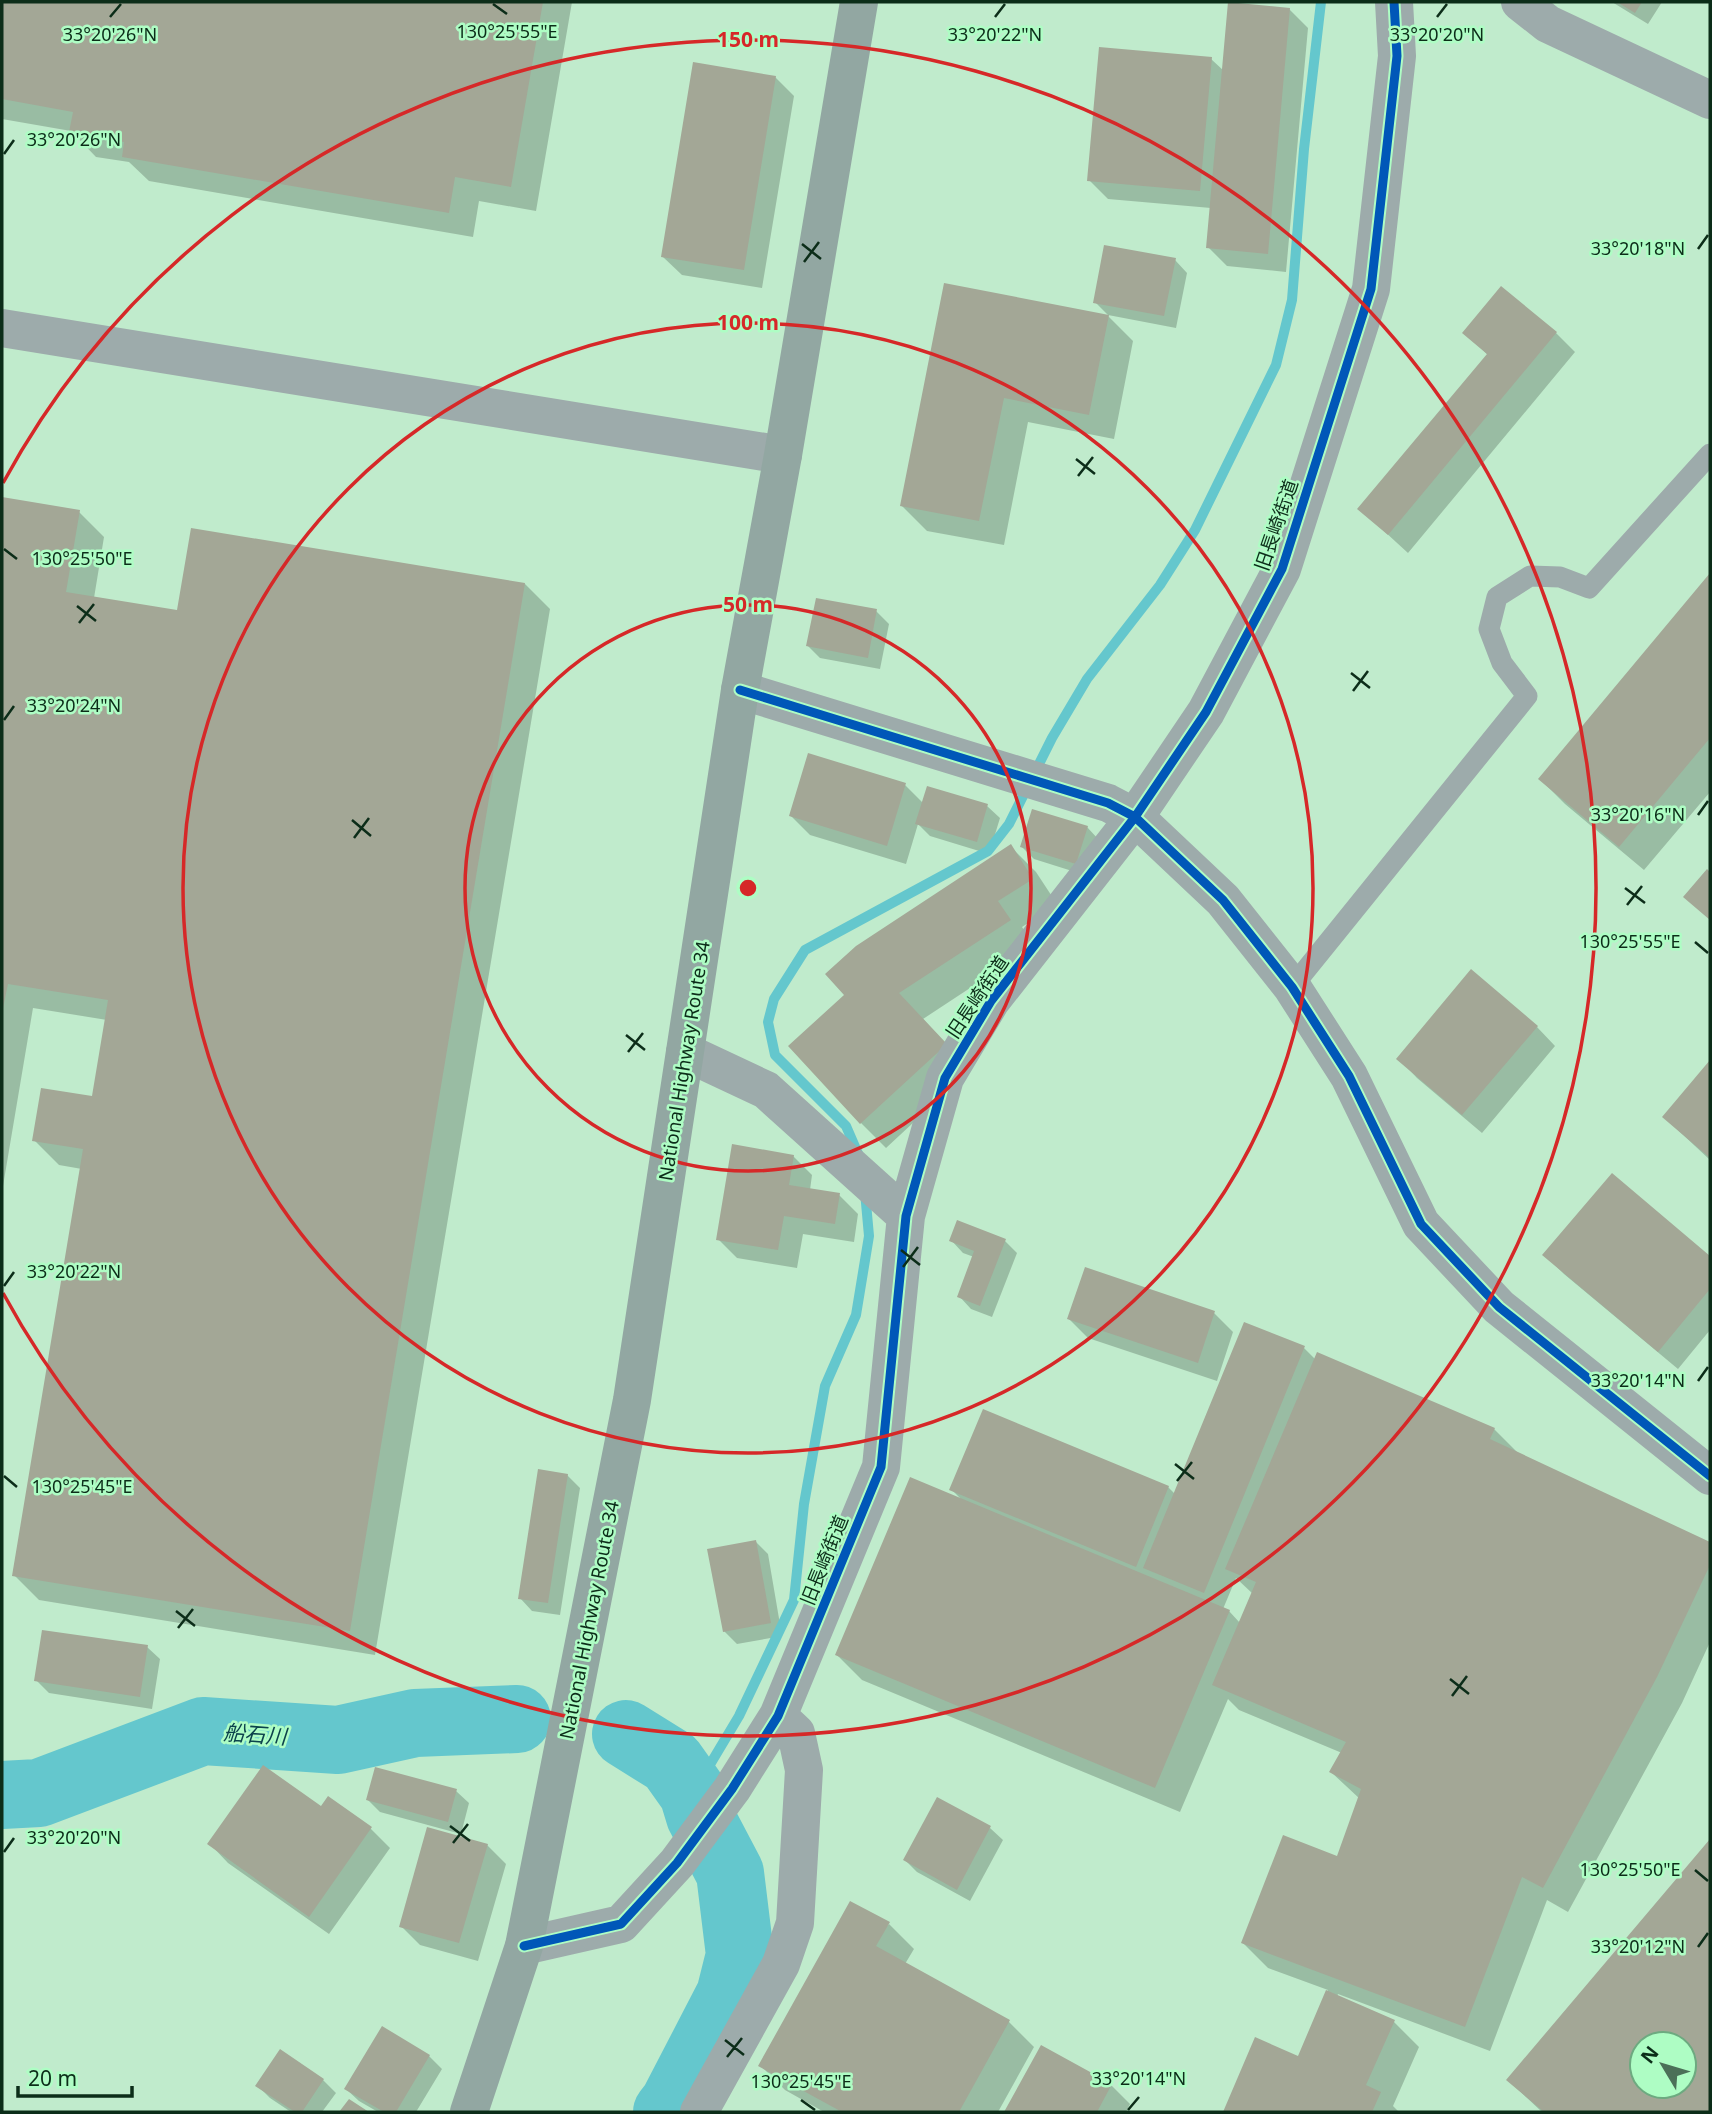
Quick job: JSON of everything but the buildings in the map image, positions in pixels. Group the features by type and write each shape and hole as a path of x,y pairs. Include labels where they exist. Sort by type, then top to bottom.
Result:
{"highway":[{"name":"National Highway Route 34","path":"469,2112 524,1946 632,1400 740,690 783,455 859,2"}],"street":[{"name":"旧長崎街道","path":"524,1946 621,1924 677,1863 732,1788 778,1716 881,1467 906,1216 946,1078 990,1001 1135,817 1206,712 1282,569 1371,289 1398,56 1394,2"},
{"path":"1520,2 1548,24 1710,100"},
{"path":"2,328 783,455"},
{"path":"740,690 1108,803 1135,817 1223,900 1292,987 1349,1076 1421,1224 1499,1307 1710,1476"},
{"path":"685,1052 766,1090 906,1216"},
{"path":"699,2112 781,1964 795,1923 804,1770 796,1733 778,1716"}],"lane":[{"path":"1292,987 1527,696 1502,663 1489,629 1497,597 1530,576 1560,577 1589,588 1710,454"}],"waterway":[{"path":"859,1156 846,1126 775,1055 768,1022 774,999 805,950 988,851 1009,824 1052,738 1087,679 1160,585 1195,530 1276,365 1292,300 1304,149 1321,2"},
{"path":"693,1793 739,1716 794,1600 804,1504 825,1386 856,1315 869,1236 865,1192"},
{"name":"船石川","path":"2,1795 39,1793 203,1731 338,1740 415,1723 517,1719"},
{"name":"船石川","path":"626,1734 671,1762 693,1793 700,1816 730,1873 740,1955 730,1995 667,2112"}],"cycle path":[{"path":"524,1946 621,1924 677,1863 732,1789 778,1716 881,1467 906,1216 945,1078 991,1001 1135,817 1206,712 1282,569 1371,289 1397,56 1394,2"},
{"path":"740,690 1108,803 1135,817 1223,900 1292,987 1349,1076 1421,1224 1499,1307 1710,1476"}]}
